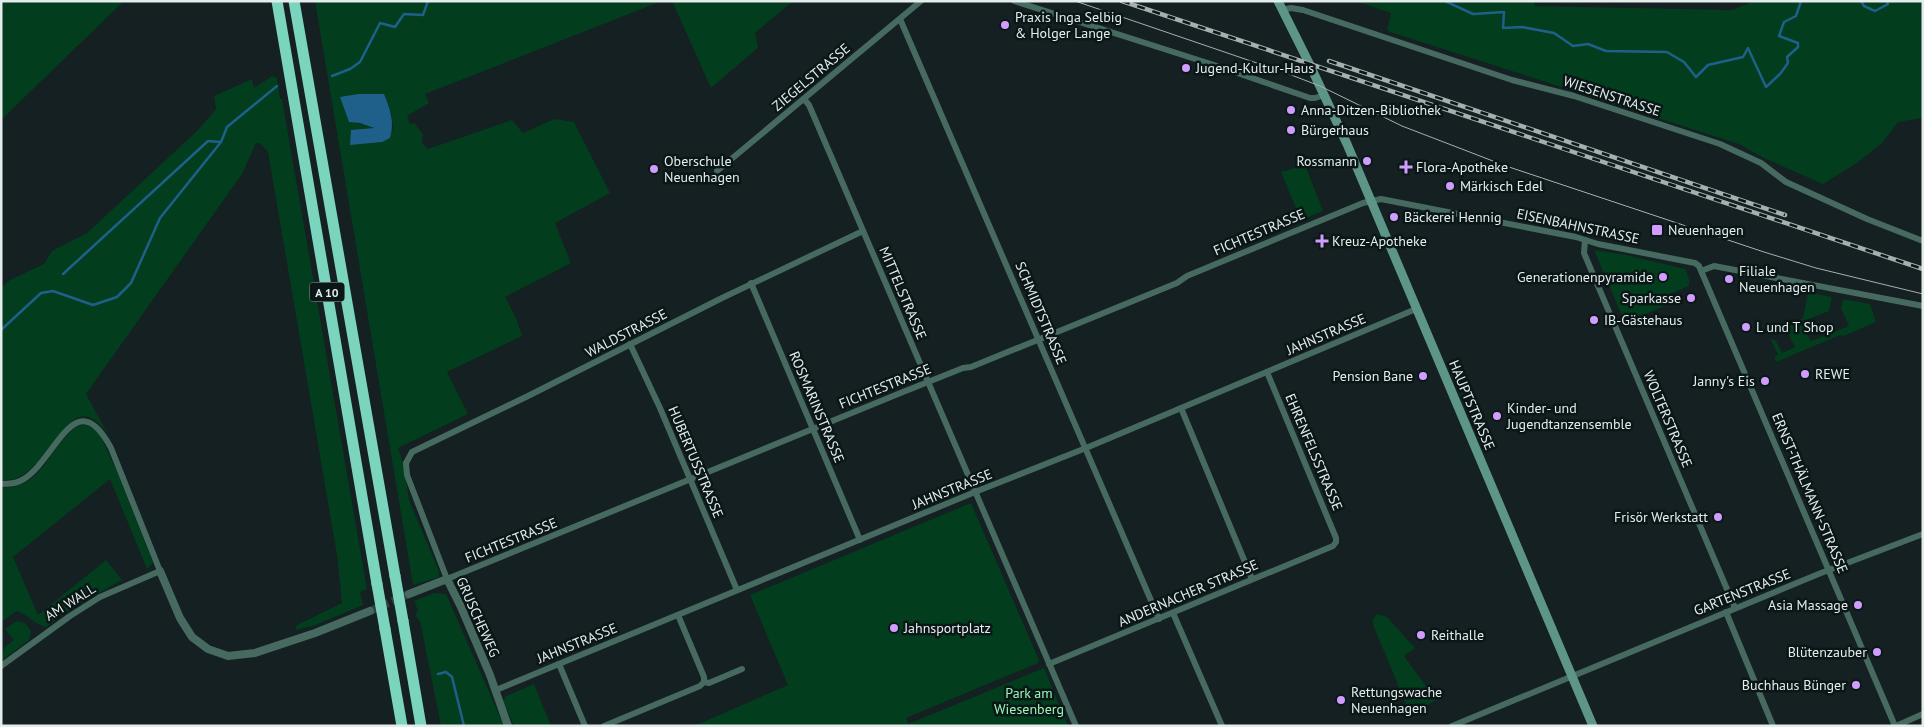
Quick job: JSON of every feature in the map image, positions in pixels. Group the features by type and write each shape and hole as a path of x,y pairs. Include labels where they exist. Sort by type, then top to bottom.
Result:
{"highway":[{"name":"A 10","path":"277,1 402,726"},
{"name":"A 10","path":"294,1 421,726"}],"main road":[{"name":"HAUPTSTRASSE","path":"1278,1 1324,95 1370,200 1593,726"}],"street":[{"name":"ZIEGELSTRASSE","path":"717,171 921,1"},
{"path":"1014,1 1310,98 1324,95"},
{"name":"WIESENSTRASSE","path":"1282,10 1291,8 1303,10 1512,80 1574,96 1720,144 1760,163 1786,182 1867,219 1923,240"},
{"name":"SCHMIDTSTRASSE","path":"900,19 1159,618"},
{"name":"MITTELSTRASSE","path":"804,99 809,105 1076,726"},
{"name":"EISENBAHNSTRASSE","path":"1370,200 1381,199 1410,204 1695,263 1701,271"},
{"name":"FICHTESTRASSE","path":"409,594 573,528 590,519 690,478 1039,339 1370,200"},
{"name":"WALDSTRASSE","path":"406,463 412,452 421,446 525,397 751,283 863,231"},
{"name":"WOLTERSTRASSE","path":"1585,240 1584,254 1735,608"},
{"path":"1701,271 1714,266 1923,306"},
{"name":"ERNST-THÄLMANN-STRASSE","path":"1701,271 1895,726"},
{"name":"ROSMARINSTRASSE","path":"751,283 860,540"},
{"name":"JAHNSTRASSE","path":"496,690 1086,448 1416,309"},
{"name":"HUBERTUSSTRASSE","path":"630,344 690,478 737,590"},
{"name":"EHRENFELSSTRASSE","path":"1267,372 1336,538 1336,542"},
{"path":"1181,408 1252,579"},
{"path":"1,484 21,481 31,474 68,428 77,422 82,420 95,425 105,436 111,448 180,618 192,637 208,649 228,656 255,653 315,633 370,610"},
{"name":"GRUSCHEWEG","path":"406,463 407,475 447,579 496,690 508,726"},
{"name":"GARTENSTRASSE","path":"1452,726 1828,570 1923,534"},
{"name":"ANDERNACHER STRASSE","path":"1049,664 1333,546 1336,542"},
{"name":"AM WALL","path":"1,666 70,616 100,597 160,571"},
{"path":"1726,612 1773,726"},
{"path":"1173,613 1222,726"},
{"path":"678,615 704,682"},
{"path":"559,664 586,726"},
{"path":"704,682 709,683 742,669"},
{"path":"604,726 700,686 704,682"},
{"path":"1895,726 1923,714"}],"green space":[{"path":"1,1 124,1 1,120"},
{"path":"315,1 662,1 425,94 429,103 407,116 410,124 414,123 423,134 422,143 428,149 512,120 523,133 554,119 574,122 610,193 555,223 571,263 505,297 516,318 522,336 447,372 468,414 398,448 404,465 409,500 439,571 439,577 413,585","holes":["391,111 393,128 390,138 370,127 349,122"]},
{"path":"672,1 793,1 755,33 758,48 711,88"},
{"path":"1356,1 1534,1 1535,6 1732,10 1754,1 1923,1 1923,118 1898,122 1882,143 1857,163 1823,184 1764,158 1739,144 1387,31 1391,13"},
{"path":"272,76 277,78 280,99 282,99 367,589 360,592 363,605 313,626 295,630 297,625 342,603 337,555 268,152 260,143 256,143 242,174 86,394 109,436 94,420 81,417 69,424 33,467 18,477 1,480 1,288 10,280 44,264 52,251 87,233 197,131 216,109 214,96 252,79 254,88"},
{"path":"1305,165 1323,211 1301,220 1281,172"},
{"path":"1594,250 1626,255 1685,269 1689,279 1689,286 1660,298 1664,306 1625,323"},
{"path":"1808,292 1832,297 1829,311 1806,320 1803,324 1811,341 1849,326 1841,308 1843,299 1870,304 1876,322 1776,362 1774,357 1778,355 1770,338 1776,341 1782,353 1795,347 1786,329 1778,332 1777,330 1803,318"},
{"path":"79,425 86,425 100,435 117,472 153,563 147,569 110,479 13,557 38,615 106,560 122,580 65,612 46,627 17,611 1,622 1,487 15,486 27,482 45,464 69,433"},
{"name":"Jahnsportplatz","path":"971,503 1039,660 1038,663 906,718 908,724 1044,668 1068,726 694,726 788,685 750,595"},
{"path":"434,593 446,594 504,726 441,726 420,621 415,616 418,610 414,601"},
{"path":"1377,614 1387,617 1415,648 1404,656 1436,700 1418,711 1409,711 1373,625 1373,619"},
{"path":"17,621 27,625 31,631 29,640 1,661 1,652 5,650 3,648 14,640 5,629"},
{"path":"534,684 551,726 514,726 503,701 506,696"}],"water":[{"path":"358,94 384,94 392,121 390,138 382,142 350,145 351,130 374,128 360,123 349,122 340,97"}],"waterway":[{"path":"332,76 350,69 360,62 380,23 395,27 404,14 423,15 428,1"},
{"path":"1445,1 1473,14 1504,12 1503,28 1522,27 1554,33 1573,46 1588,44 1606,51 1667,52 1684,62 1696,77 1708,65 1743,57 1748,48 1766,87 1780,74 1788,63 1787,57 1798,47 1798,43 1779,36 1784,22 1796,16 1801,1"},
{"path":"1861,1 1864,6 1875,11 1888,4 1887,1"},
{"path":"1,330 41,293 53,291 93,305 117,297 131,283 160,218 221,142 227,127 277,86"},
{"path":"63,274 208,141 221,142"},
{"path":"438,674 446,672 452,677 464,726"}],"tunnel":[{"path":"370,611 409,594"}],"tram line":[{"path":"1075,1 1320,86 1402,126 1506,166 1816,268 1923,294"}],"railway":[{"path":"1122,1 1923,269"},
{"path":"1329,61 1785,215"}],"place":[{"name":"Praxis Inga Selbig & Holger Lange","path":"1005,25"},
{"name":"Jugend-Kultur-Haus","path":"1186,68"},
{"name":"Anna-Ditzen-Bibliothek","path":"1291,110"},
{"name":"Bürgerhaus","path":"1291,130"},
{"name":"Rossmann","path":"1367,161"},
{"name":"Flora-Apotheke","path":"1406,167"},
{"name":"Oberschule Neuenhagen","path":"654,169"},
{"name":"Märkisch Edel","path":"1450,186"},
{"name":"Bäckerei Hennig","path":"1394,217"},
{"name":"Neuenhagen","path":"1657,230"},
{"name":"Kreuz-Apotheke","path":"1322,241"},
{"name":"Generationenpyramide","path":"1663,277"},
{"name":"Filiale Neuenhagen","path":"1729,279"},
{"name":"Sparkasse","path":"1691,298"},
{"name":"IB-Gästehaus","path":"1594,320"},
{"name":"L und T Shop","path":"1746,327"},
{"name":"REWE","path":"1805,374"},
{"name":"Pension Bane","path":"1423,376"},
{"name":"Janny's Eis","path":"1765,381"},
{"name":"Kinder- und Jugendtanzensemble","path":"1497,416"},
{"name":"Frisör Werkstatt","path":"1718,517"},
{"name":"Asia Massage","path":"1858,605"},
{"name":"Jahnsportplatz","path":"894,628"},
{"name":"Reithalle","path":"1421,635"},
{"name":"Blütenzauber","path":"1877,652"},
{"name":"Buchhaus Bünger","path":"1856,685"},
{"name":"Rettungswache Neuenhagen","path":"1341,700"}],"park label":[{"name":"Park am Wiesenberg","path":"1029,702"}]}
